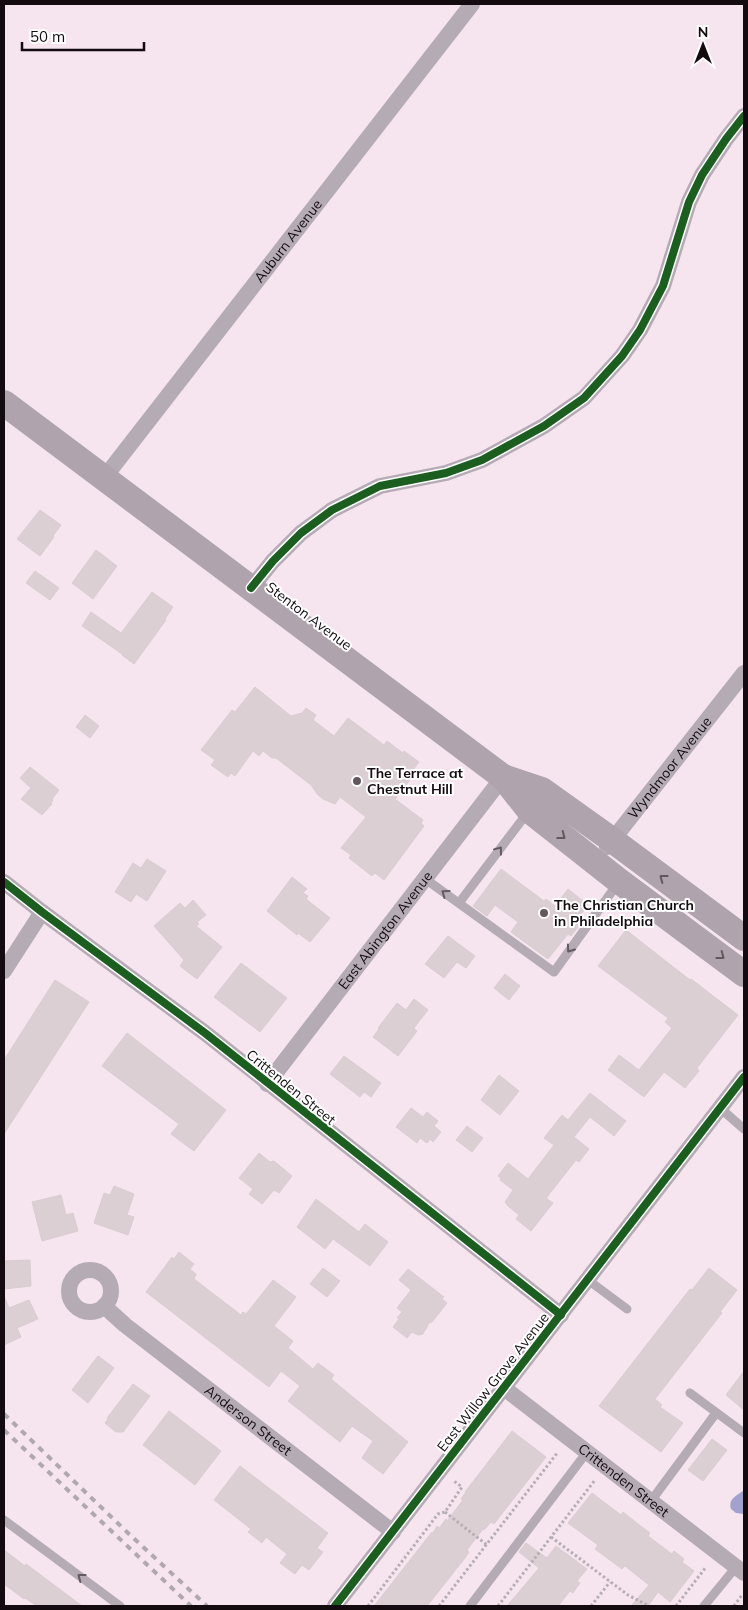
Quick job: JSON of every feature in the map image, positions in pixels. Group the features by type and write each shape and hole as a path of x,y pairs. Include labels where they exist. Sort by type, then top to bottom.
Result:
{"main road":[{"name":"Stenton Avenue","path":"4,403 503,777 529,810 619,881 744,974"},
{"name":"Stenton Avenue","path":"503,777 542,790 744,938"}],"street":[{"name":"Auburn Avenue","path":"104,478 472,4"},
{"path":"251,588 273,561 301,533 332,510 380,486 446,473 482,460 544,426 584,398 622,356 640,330 663,286 689,202 702,175 744,116"},
{"name":"Wyndmoor Avenue","path":"596,863 612,840 744,673"},
{"name":"East Abington Avenue","path":"267,1084 503,777"},
{"name":"Crittenden Street","path":"4,882 205,1034 560,1315"},
{"path":"4,971 42,912"},
{"name":"East Willow Grove Avenue","path":"335,1606 744,1078"},
{"name":"Anderson Street","path":"104,1306 125,1325 393,1532"},
{"name":"Crittenden Street","path":"504,1388 740,1570"}],"lane":[{"path":"459,903 529,810"},
{"path":"424,878 554,972 619,881"},
{"path":"720,1108 744,1129"},
{"path":"588,1280 627,1309"},
{"path":"690,1393 744,1433"},
{"path":"651,1501 716,1413"},
{"path":"470,1606 587,1452"},
{"path":"4,1520 120,1606"},
{"path":"704,1606 740,1570"}],"path":[{"path":"439,1606 558,1452"},
{"path":"498,1606 594,1480"},
{"path":"368,1606 438,1514 445,1512 462,1487 454,1481"},
{"path":"445,1512 487,1545"},
{"path":"551,1537 628,1595 649,1606"},
{"path":"676,1606 706,1567"},
{"path":"591,1606 610,1582"},
{"path":"734,1606 742,1595"}],"water":[{"path":"744,1490 744,1514 736,1513 731,1509 731,1502"}],"building":[{"path":"40,510 61,525 40,556 17,539"},
{"path":"96,550 117,566 93,599 72,583"},
{"path":"35,571 59,588 50,600 26,583"},
{"path":"152,592 173,607 166,620 134,664 82,626 91,612 121,633"},
{"name":"The Terrace at Chestnut Hill","path":"255,687 291,716 302,713 306,708 316,715 313,720 334,736 348,718 384,745 387,741 419,762 410,774 413,776 395,799 423,820 421,823 424,826 384,880 375,873 372,876 349,858 351,855 341,848 366,817 340,797 335,804 323,799 311,785 276,758 272,758 263,751 259,756 253,751 235,776 231,773 228,777 211,765 215,760 201,750 232,710 235,712"},
{"path":"85,715 99,726 90,738 76,727"},
{"path":"30,767 59,790 52,799 52,804 42,815 21,799 31,788 20,778"},
{"path":"147,859 166,871 147,901 136,894 131,902 115,892 133,863 141,868"},
{"name":"The Christian Church in Philadelphia","path":"501,869 544,901 546,899 555,906 568,889 588,905 575,922 579,926 571,936 568,934 548,959 511,932 518,922 495,905 487,916 473,906"},
{"path":"292,877 307,889 303,893 308,896 306,899 330,918 310,942 298,933 297,935 267,911"},
{"path":"193,900 206,915 197,922 199,924 196,926 222,947 197,979 180,966 184,960 154,926 180,903 185,908"},
{"path":"626,930 738,1015 697,1068 699,1071 685,1088 664,1072 644,1097 608,1070 619,1055 639,1070 672,1028 665,1022 668,1018 598,966"},
{"path":"448,936 475,956 466,968 457,962 444,978 425,964"},
{"path":"241,963 287,998 260,1032 214,997"},
{"path":"505,974 520,986 509,1000 494,988"},
{"path":"55,980 89,1002 4,1134 4,1060"},
{"path":"414,999 428,1010 414,1028 417,1031 398,1056 373,1037 397,1003 406,1010"},
{"path":"127,1033 226,1110 194,1151 171,1134 179,1124 102,1066"},
{"path":"344,1056 381,1083 371,1097 364,1092 360,1097 330,1074"},
{"path":"499,1075 519,1091 500,1115 481,1100"},
{"path":"590,1093 626,1121 614,1136 590,1117 574,1137 589,1149 579,1162 576,1160 547,1197 553,1203 531,1231 516,1219 519,1215 505,1202 513,1190 500,1180 501,1178 498,1176 508,1163 528,1179 554,1145 544,1138 562,1115 568,1120"},
{"path":"411,1108 423,1117 427,1112 438,1121 434,1126 441,1132 433,1142 430,1139 427,1143 420,1138 417,1143 396,1127"},
{"path":"467,1126 483,1138 472,1152 456,1140"},
{"path":"259,1153 270,1162 274,1161 292,1176 279,1193 274,1190 262,1204 249,1194 253,1189 239,1178"},
{"path":"114,1186 134,1194 127,1215 134,1217 128,1235 94,1223 104,1193 110,1195"},
{"path":"61,1195 66,1215 73,1213 78,1231 42,1241 32,1202"},
{"path":"316,1199 359,1232 365,1224 388,1242 370,1266 333,1239 325,1249 297,1227"},
{"path":"179,1252 194,1264 190,1269 196,1274 194,1279 241,1315 243,1312 246,1314 273,1280 296,1297 274,1326 293,1341 288,1348 313,1369 318,1363 334,1375 331,1379 408,1442 383,1474 362,1458 373,1441 352,1426 340,1442 288,1401 300,1386 281,1371 269,1387 146,1292 172,1257 174,1259"},
{"path":"30,1260 31,1286 4,1289 4,1261"},
{"path":"323,1268 340,1281 327,1297 310,1284"},
{"path":"709,1268 737,1290 720,1312 722,1313 655,1399 662,1405 660,1407 683,1423 661,1452 599,1406 690,1289 692,1290"},
{"path":"408,1269 444,1297 442,1299 447,1303 432,1322 429,1323 423,1334 418,1335 412,1332 407,1338 393,1327 402,1312 397,1308 411,1290 399,1280"},
{"path":"4,1296 9,1308 29,1300 38,1319 17,1328 21,1337 4,1345"},
{"path":"98,1356 114,1368 88,1403 72,1390"},
{"path":"744,1371 744,1410 726,1395"},
{"path":"133,1384 150,1396 123,1432 116,1432 105,1423"},
{"path":"169,1411 221,1451 195,1485 143,1445"},
{"path":"512,1431 546,1457 494,1524 491,1522 483,1529 467,1550 469,1552 465,1558 427,1606 374,1606 437,1526 439,1528 446,1519 447,1521 463,1500 461,1499 465,1492"},
{"path":"712,1439 727,1450 703,1481 688,1470"},
{"path":"240,1466 328,1533 317,1548 323,1552 309,1570 302,1565 295,1574 280,1563 287,1554 266,1537 262,1543 248,1532 251,1529 214,1500"},
{"path":"592,1493 621,1515 623,1512 650,1533 648,1536 672,1554 674,1551 684,1559 682,1562 694,1571 670,1602 658,1592 648,1606 631,1606 649,1585 625,1566 622,1569 595,1549 598,1545 568,1523"},
{"path":"526,1543 547,1558 556,1546 587,1569 577,1581 580,1583 573,1593 570,1591 558,1606 507,1606 539,1568 519,1552"},
{"path":"4,1550 82,1606 37,1606 24,1599 4,1584"}],"railway":[{"path":"4,1414 207,1606"},
{"path":"4,1430 191,1606"}],"cycle path":[{"path":"251,588 273,561 301,533 332,510 380,486 446,473 482,460 544,426 584,398 622,356 640,330 663,286 689,202 702,175 744,116"},
{"path":"4,882 205,1033 561,1315"},
{"path":"335,1606 744,1077"}],"place":[{"name":"The Terrace at Chestnut Hill","path":"357,781"},
{"name":"The Christian Church in Philadelphia","path":"544,913"}]}
